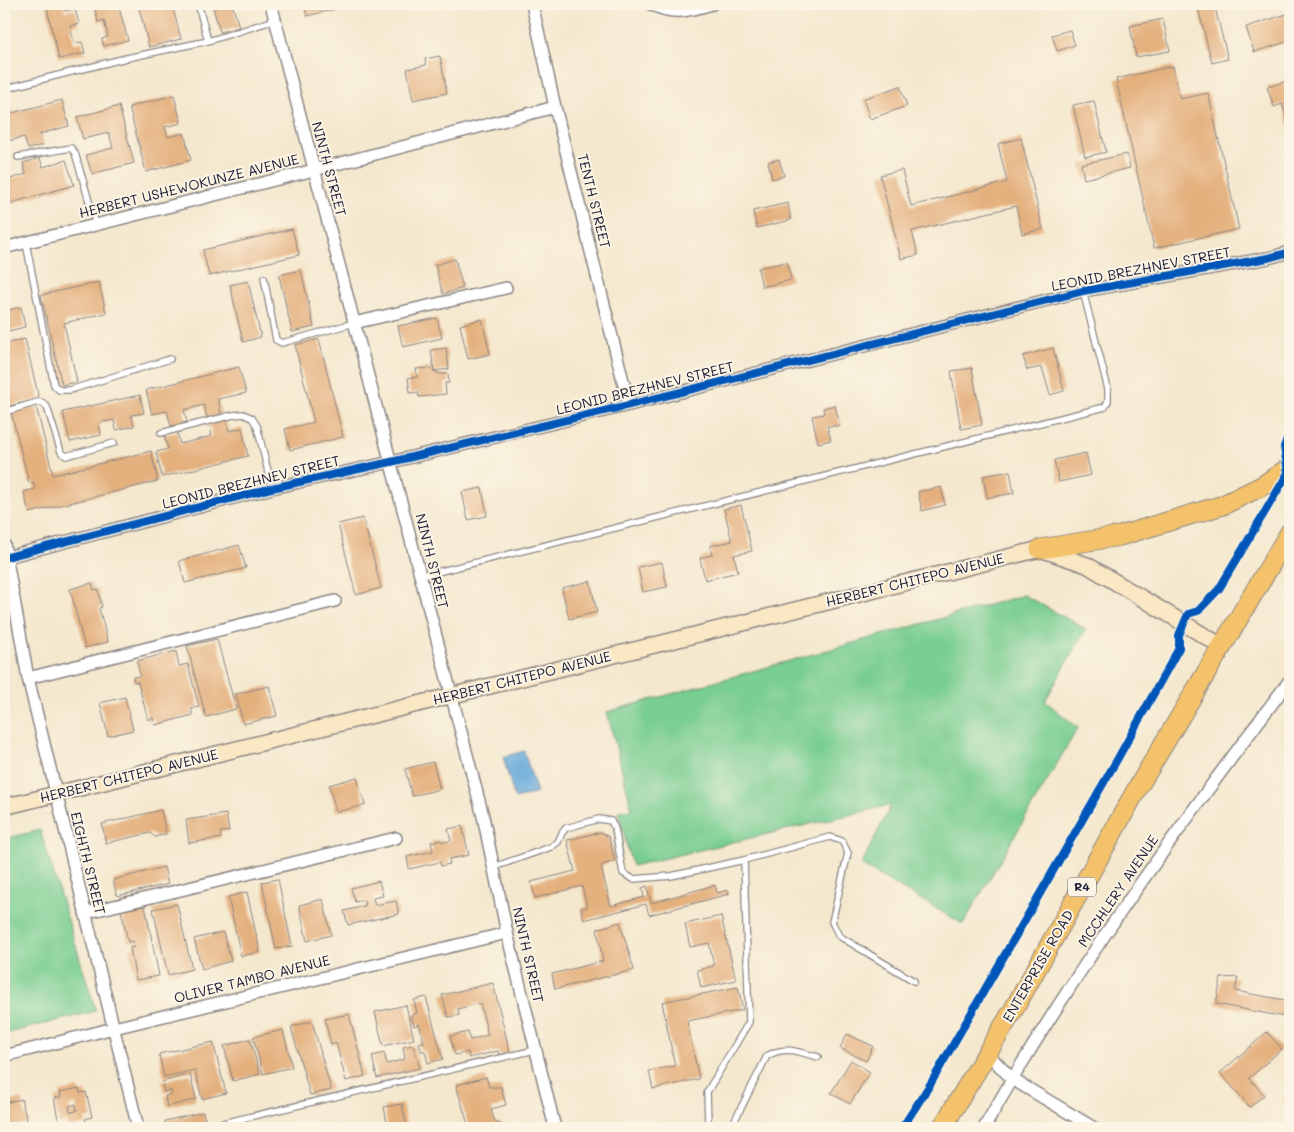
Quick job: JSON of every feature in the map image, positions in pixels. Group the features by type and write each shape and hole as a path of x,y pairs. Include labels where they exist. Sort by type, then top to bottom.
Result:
{"highway":[{"path":"1040,549 1120,536 1223,505 1262,486 1290,467"},
{"name":"R4","path":"1223,647 1290,532"},
{"name":"ENTERPRISE ROAD","path":"942,1128 987,1054 1137,789 1223,647"}],"main road":[{"path":"1040,549 1087,565 1223,647"},
{"name":"HERBERT CHITEPO AVENUE","path":"4,807 1040,549"}],"street":[{"name":"NINTH STREET","path":"272,4 483,816 507,933 534,1050 555,1128"},
{"name":"TENTH STREET","path":"532,4 555,107 629,405"},
{"path":"650,4 662,10 680,12 712,4"},
{"name":"HERBERT USHEWOKUNZE AVENUE","path":"4,248 555,107"},
{"name":"LEONID BREZHNEV STREET","path":"7,556 272,488 391,462 629,405 1083,291 1268,258 1290,252"},
{"path":"354,324 506,288"},
{"name":"EIGHTH STREET","path":"4,544 28,678 55,795 138,1128"},
{"path":"28,678 335,601"},
{"name":"MCCHLERY AVENUE","path":"984,1128 1012,1079 1106,933 1186,818 1290,680"},
{"path":"85,913 396,838"},
{"name":"OLIVER TAMBO AVENUE","path":"4,1056 507,933"},
{"path":"987,1054 1012,1079 1094,1128"}],"lane":[{"path":"198,4 208,41"},
{"path":"4,89 122,59 208,41 276,20"},
{"path":"18,157 71,148 75,153 96,225"},
{"path":"26,243 54,385 58,390 70,390 170,359"},
{"path":"264,278 276,340 282,343 354,324"},
{"path":"420,576 1105,407 1108,401 1108,388 1083,291"},
{"path":"4,412 38,402 43,403 47,407 61,452 66,456 114,443"},
{"path":"161,433 233,415 243,414 252,418 257,426 272,488"},
{"path":"494,867 551,847 558,842 566,828 600,818 610,822 615,829 623,873 633,879 671,876 744,860 830,837 842,841 848,853 832,922 839,936 914,981"},
{"path":"719,1128 708,1123 707,1092 749,1022 744,860"},
{"path":"731,1128 767,1056 776,1050 785,1049 818,1057"},
{"path":"202,1128 534,1050"}],"green space":[{"path":"1024,595 1086,629 1045,701 1078,728 963,924 861,865 891,805 632,866 618,811 632,809 607,712"},
{"path":"40,830 96,1011 4,1034 4,839"}],"water":[{"path":"524,751 537,793 515,799 503,757"}],"building":[{"path":"46,4 64,4 65,11 75,9 79,24 70,26 74,43 82,42 85,53 59,59"},
{"path":"118,4 128,40 104,46 102,39 108,37 104,20 98,22 94,5"},
{"path":"138,4 172,4 181,39 149,47"},
{"path":"212,4 232,4 239,27 220,32"},
{"path":"304,4 347,4 348,6 307,16"},
{"path":"1197,4 1214,4 1228,59 1212,63"},
{"path":"1290,13 1290,41 1254,52 1246,27"},
{"path":"1163,19 1170,51 1136,57 1130,26"},
{"path":"1070,30 1075,45 1057,51 1052,35"},
{"path":"440,56 447,93 413,100 407,69 426,65 425,59"},
{"path":"1173,66 1180,99 1208,93 1239,229 1154,248 1116,79"},
{"path":"1290,80 1290,130 1282,104 1274,107 1267,87"},
{"path":"900,86 907,106 870,119 863,99"},
{"path":"174,95 181,123 165,127 168,137 184,133 191,160 146,172 129,107"},
{"path":"62,100 69,126 40,134 43,145 28,149 24,137 4,142 4,115"},
{"path":"1094,101 1106,152 1085,157 1073,105"},
{"path":"119,106 134,163 92,174 86,155 113,148 109,133 83,139 77,117"},
{"path":"1021,138 1043,229 1022,234 1016,206 912,231 918,255 901,259 880,175 902,170 911,206 1007,182 998,144"},
{"path":"1127,154 1130,168 1084,179 1081,164"},
{"path":"40,158 43,167 66,160 74,185 8,204 4,181 26,174 23,163"},
{"path":"779,159 784,176 772,179 768,162"},
{"path":"788,203 791,220 757,228 753,211"},
{"path":"292,229 299,255 209,276 203,250"},
{"path":"455,259 463,288 443,294 435,265"},
{"path":"787,262 791,280 762,287 758,268"},
{"path":"301,270 314,327 292,332 279,275"},
{"path":"248,281 261,337 243,342 230,285"},
{"path":"99,282 106,313 64,323 77,382 62,385 41,295"},
{"path":"21,307 25,327 4,332 4,311"},
{"path":"437,318 442,338 403,347 398,326"},
{"path":"482,319 490,354 468,359 460,325"},
{"path":"25,339 39,399 4,407 4,344"},
{"path":"319,339 343,437 290,450 285,429 314,422 295,345"},
{"path":"446,348 449,369 434,371 431,350"},
{"path":"1053,348 1064,391 1050,395 1042,367 1027,370 1023,356"},
{"path":"239,367 246,393 218,399 221,414 207,418 204,405 184,410 187,422 171,426 167,411 152,414 146,390"},
{"path":"428,368 440,374 448,374 449,383 445,383 446,394 419,397 418,392 410,393 408,378 417,377 416,369"},
{"path":"972,368 982,425 961,429 951,371"},
{"path":"140,395 144,413 131,415 134,426 116,430 114,420 99,423 101,435 70,442 63,412"},
{"path":"835,405 840,426 827,426 831,440 818,443 812,416 824,414 823,408"},
{"path":"36,406 53,475 151,451 158,481 29,513 24,492 35,489 33,482 29,483 11,412"},
{"path":"226,419 229,431 242,428 248,456 162,477 156,452 168,449 164,435 177,432 180,444 212,436 209,423"},
{"path":"1086,453 1091,475 1059,482 1054,460"},
{"path":"1010,471 1014,493 987,498 983,476"},
{"path":"941,487 945,505 922,511 918,492"},
{"path":"482,488 487,516 468,520 462,492"},
{"path":"741,505 752,551 734,555 738,572 705,580 700,558 712,555 710,546 732,541 724,509"},
{"path":"363,518 381,588 356,595 338,524"},
{"path":"239,545 246,568 185,583 179,561"},
{"path":"662,562 667,587 643,592 638,567"},
{"path":"590,581 597,612 569,619 562,588"},
{"path":"92,583 94,590 98,589 102,607 99,608 108,642 85,648 70,589"},
{"path":"217,639 236,709 206,717 187,646"},
{"path":"176,651 179,666 188,664 199,707 191,709 193,715 155,725 153,718 148,720 138,682 134,682 133,677 140,676 137,661"},
{"path":"269,686 277,716 243,724 236,694"},
{"path":"125,697 133,730 108,736 100,703"},
{"path":"433,762 440,789 412,796 405,769"},
{"path":"357,777 365,805 336,812 329,785"},
{"path":"161,810 166,834 155,837 150,833 106,843 102,824"},
{"path":"226,814 229,831 220,832 221,838 189,843 186,820"},
{"path":"462,826 469,855 449,859 450,864 441,866 440,862 409,869 407,857 433,851 431,842 451,841 448,829"},
{"path":"601,832 609,837 615,861 602,865 611,906 644,897 642,888 647,886 651,903 715,885 717,893 728,890 729,894 649,915 646,904 584,920 581,908 587,907 582,886 535,898 531,882 575,871 567,840"},
{"path":"164,867 168,884 117,896 113,880"},
{"path":"278,879 292,946 276,949 262,882"},
{"path":"379,881 383,896 373,898 375,905 396,901 399,914 348,925 344,911 365,906 364,900 355,902 351,888"},
{"path":"247,892 260,952 241,956 228,897"},
{"path":"323,899 331,935 307,941 299,905"},
{"path":"177,904 192,969 168,975 153,909"},
{"path":"145,906 159,976 136,980 130,948 134,947 133,941 128,942 121,910"},
{"path":"721,916 736,980 701,988 697,970 714,966 709,943 690,947 685,924"},
{"path":"620,922 634,970 555,989 552,974 603,961 597,929"},
{"path":"223,932 231,961 202,969 194,939"},
{"path":"1238,977 1235,991 1290,1001 1290,1018 1216,1004 1221,978"},
{"path":"493,983 510,1053 499,1055 498,1051 469,1058 468,1052 455,1055 450,1036 468,1032 470,1040 488,1035 480,1003 458,1009 459,1015 448,1017 442,995"},
{"path":"738,987 743,1010 687,1021 699,1079 653,1089 649,1071 675,1066 662,1002"},
{"path":"426,997 443,1059 428,1063 425,1051 421,1051 419,1043 424,1042 419,1024 414,1026 411,1015 417,1013 414,1000"},
{"path":"406,1005 414,1039 383,1046 375,1012"},
{"path":"349,1014 365,1076 346,1081 336,1043 331,1045 325,1019"},
{"path":"312,1021 331,1090 310,1095 291,1027"},
{"path":"283,1030 292,1067 263,1074 253,1037"},
{"path":"1267,1032 1282,1049 1249,1078 1264,1095 1250,1107 1220,1073"},
{"path":"847,1034 873,1046 866,1061 840,1048"},
{"path":"250,1039 260,1074 233,1081 224,1046"},
{"path":"213,1042 226,1093 202,1099 195,1070 164,1077 159,1054"},
{"path":"413,1045 420,1068 377,1078 372,1056 384,1053 387,1064 405,1059 403,1047"},
{"path":"851,1060 870,1072 850,1104 831,1093"},
{"path":"190,1074 196,1099 167,1107 165,1096 172,1094 171,1090 164,1092 162,1082"},
{"path":"486,1077 489,1087 501,1087 506,1105 491,1109 495,1122 511,1128 469,1128 456,1085"},
{"path":"79,1088 80,1093 86,1092 92,1117 85,1119 86,1124 68,1128 66,1122 59,1124 54,1098 61,1097 60,1092","holes":["76,1104 77,1111 70,1112 69,1106"]},
{"path":"1290,1094 1290,1109 1283,1100"},
{"path":"21,1099 28,1124 4,1128 4,1103"},
{"path":"402,1104 407,1128 388,1128 384,1107"},
{"path":"203,1112 206,1124 189,1128 167,1128 165,1121"}],"cycle path":[{"path":"7,557 272,488 391,462 629,405 1083,291 1268,258 1290,252"},
{"path":"902,1128 931,1083 1118,758 1179,648 1179,635 1188,614 1198,611 1219,589 1288,473 1284,447 1290,431"}]}
